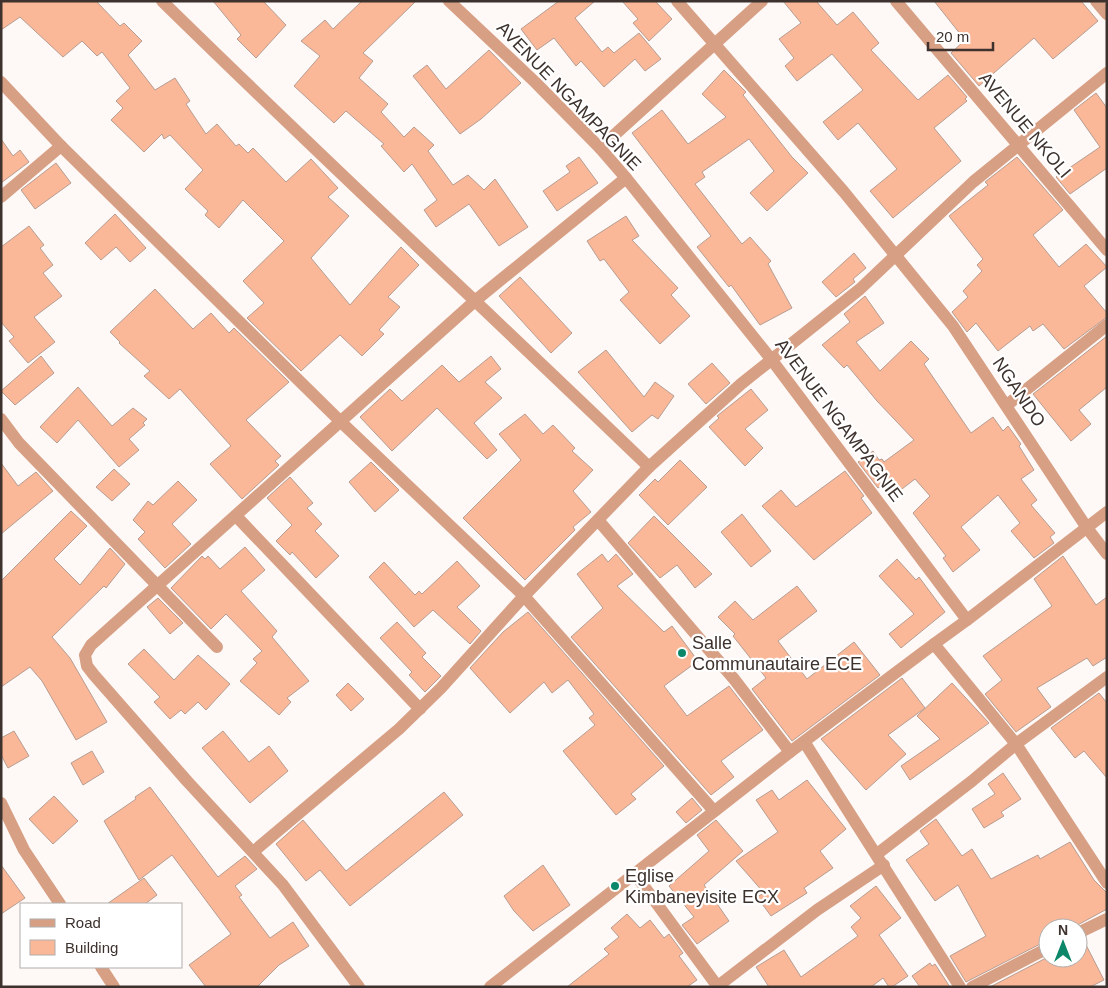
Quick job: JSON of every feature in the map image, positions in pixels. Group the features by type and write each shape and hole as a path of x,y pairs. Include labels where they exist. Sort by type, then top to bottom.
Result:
{"street":[{"path":"162,1 292,128 476,300 649,467"},
{"name":"AVENUE NGAMPAGNIE","path":"449,1 535,82 600,148 626,178 772,359 967,620"},
{"name":"NGANDO","path":"677,1 896,255 953,326 1087,528 1107,554"},
{"path":"600,148 762,1"},
{"name":"AVENUE NKOLI","path":"896,1 1107,250"},
{"path":"1096,1 1107,14"},
{"path":"253,852 399,730 524,596 649,467 772,359 846,300 973,182 1018,143 1107,73"},
{"path":"1,82 61,146 340,421 524,596 714,811"},
{"path":"1,197 61,146"},
{"path":"359,987 283,885 187,781 87,666 85,655 91,645 476,300 626,178"},
{"path":"1007,405 1107,325"},
{"path":"1,419 19,443 217,647"},
{"path":"490,987 790,752 967,620 1107,512"},
{"path":"236,516 420,709"},
{"path":"598,520 734,679 790,752"},
{"path":"934,644 1016,744 1107,883"},
{"path":"635,874 718,986 881,859 1016,744 1107,677"},
{"path":"805,742 881,859 960,987"},
{"path":"1,803 24,850 59,903"},
{"path":"1088,928 1107,919"},
{"path":"972,987 1038,953"},
{"path":"102,968 114,987"}],"building":[{"path":"1,1 96,1 120,26 124,23 142,41 128,55 155,90 175,78 190,101 186,104 206,134 217,124 236,146 239,144 248,153 253,148 286,182 311,159 338,188 328,197 349,216 311,258 350,305 401,247 419,265 388,297 400,307 379,330 384,334 362,356 340,335 301,371 247,318 264,303 243,281 284,241 243,200 219,228 205,215 208,211 185,189 203,170 170,135 164,139 162,134 144,152 111,120 123,108 116,101 130,88 102,52 97,56 82,41 63,57 20,17 1,30"},
{"path":"213,1 263,1 286,25 256,58 237,39 241,35"},
{"path":"362,1 416,1 363,53 373,61 359,78 388,104 381,112 404,137 414,127 434,145 428,151 453,185 468,175 484,190 495,179 528,227 499,246 469,204 436,227 424,210 437,200 412,164 404,172 381,146 384,144 346,111 334,123 294,86 320,56 301,41 325,20 333,29"},
{"path":"559,1 595,1 575,18 602,52 608,47 614,53 639,33 661,59 645,71 635,59 604,87 581,61 576,66 554,38 537,50 521,29"},
{"path":"622,1 655,1 672,19 649,41 633,23 638,19"},
{"path":"783,1 816,1 837,25 853,12 879,43 871,50 918,100 948,75 967,97 965,99 967,101 934,128 961,161 893,218 870,191 897,169 858,123 838,140 823,122 863,90 832,54 797,81 785,66 794,58 779,39 801,23"},
{"path":"934,1 1081,1 1098,21 1053,59 1034,38 979,86 951,53 965,40"},
{"path":"489,50 521,83 481,119 460,134 413,76 427,65 446,89"},
{"path":"724,70 746,92 743,95 792,157 808,173 767,211 750,193 774,171 749,139 702,172 705,177 695,184 742,244 750,237 771,261 768,264 792,308 760,325 731,285 729,287 697,247 711,236 632,133 662,110 688,144 726,117 702,94"},
{"path":"1096,93 1107,108 1107,168 1070,194 1056,177 1100,147 1074,110"},
{"path":"1,139 13,156 20,150 29,162 1,183"},
{"path":"579,157 598,183 557,211 543,191 570,172 566,166"},
{"path":"1017,157 1063,210 1033,235 1059,267 1086,244 1107,267 1084,286 1107,313 1107,317 1064,349 1043,324 1033,331 1030,326 998,351 976,323 967,332 952,312 968,297 963,291 982,271 977,265 983,259 949,216 988,185 985,182"},
{"path":"56,163 71,183 35,209 21,190"},
{"path":"115,214 146,248 130,262 116,247 101,260 85,243"},
{"path":"626,216 639,236 632,240 678,288 671,295 690,316 660,344 620,300 629,292 604,259 600,261 587,241"},
{"path":"29,226 44,245 40,248 53,265 43,273 62,296 34,317 55,342 28,363 9,341 14,337 1,322 1,247"},
{"path":"854,253 866,268 853,279 855,282 836,297 822,282"},
{"path":"520,277 572,333 551,353 499,296"},
{"path":"155,289 193,329 211,313 229,333 234,328 289,382 246,420 281,456 275,461 279,465 242,499 210,464 231,446 180,389 169,399 144,376 150,371 119,343 110,332"},
{"path":"865,296 884,323 856,342 880,371 911,341 929,359 924,364 971,433 993,417 1003,431 1008,426 1021,444 1019,446 1034,470 1021,479 1037,500 1031,505 1055,533 1050,537 1054,543 1034,558 1011,531 1020,523 998,495 961,527 980,550 953,572 943,558 946,556 913,513 930,496 915,479 898,492 890,480 878,488 858,462 873,451 879,460 882,459 884,462 914,440 877,401 847,365 844,368 822,345 850,322 844,314"},
{"path":"1107,336 1107,387 1079,410 1091,424 1071,441 1033,394"},
{"path":"606,350 644,397 655,382 674,396 658,419 652,415 632,432 578,372"},
{"path":"41,356 54,373 15,405 1,391"},
{"path":"491,356 501,369 485,382 502,398 474,423 497,450 487,459 437,408 392,451 360,417 390,389 402,401 442,365 459,382"},
{"path":"712,363 730,383 706,404 688,384"},
{"path":"78,387 112,426 133,408 147,419 143,423 145,425 129,439 139,450 119,467 78,420 57,443 40,427"},
{"path":"751,389 768,410 745,429 763,448 745,466 709,427 719,418 717,416"},
{"path":"525,414 543,434 553,425 575,448 572,451 593,470 573,491 591,512 573,527 575,530 525,580 463,518 521,460 499,434"},
{"path":"680,460 707,487 668,525 639,495 655,479 658,482"},
{"path":"371,462 399,490 375,512 349,482"},
{"path":"1,463 18,486 36,472 53,491 1,534"},
{"path":"114,469 130,484 112,501 96,487"},
{"path":"845,471 864,496 861,498 872,513 814,560 762,506 781,490 796,507"},
{"path":"290,477 313,503 307,508 322,524 315,531 339,556 316,578 292,552 290,555 276,541 292,525 267,498"},
{"path":"178,481 197,500 172,524 191,544 165,568 138,539 145,532 133,520 148,501 153,505"},
{"path":"71,511 87,526 54,559 80,585 110,548 125,564 106,588 104,586 52,637 70,658 107,722 76,740 42,681 30,667 1,687 1,581"},
{"path":"742,514 771,551 751,567 721,532"},
{"path":"654,516 712,574 695,588 677,565 660,578 628,543"},
{"path":"245,547 265,570 241,591 277,631 272,637 309,681 287,698 291,702 279,715 240,681 257,663 253,659 262,651 226,614 211,629 171,588 202,556 205,559 208,556 220,569"},
{"path":"602,554 608,562 616,554 633,574 617,586 664,632 672,626 698,661 664,686 687,716 729,686 763,730 721,761 734,777 711,795 571,637 603,608 577,574"},
{"path":"1063,556 1096,605 1107,597 1107,657 1093,666 1087,658 1037,688 1051,707 1016,732 985,694 1002,680 983,656 1052,606 1034,579"},
{"path":"897,559 916,580 919,577 945,612 901,648 889,634 914,614 879,576"},
{"path":"457,561 480,586 457,607 481,631 470,644 433,610 414,627 369,577 384,562 415,595 419,591 422,594"},
{"path":"797,586 817,611 778,641 807,679 854,642 880,675 792,741 752,689 766,678 733,636 735,634 718,617 735,601 753,620"},
{"path":"158,598 183,623 170,634 147,607"},
{"path":"528,612 664,766 631,794 636,799 616,815 563,751 595,725 589,718 594,714 568,680 552,693 544,682 510,713 470,668 503,632"},
{"path":"397,622 426,653 422,657 441,676 425,692 409,675 412,672 380,638"},
{"path":"144,649 174,680 198,655 230,684 206,710 198,702 185,714 181,710 170,719 154,702 160,697 128,664"},
{"path":"902,678 925,708 888,735 906,754 866,790 821,739"},
{"path":"348,683 364,699 351,711 336,695"},
{"path":"952,683 989,723 910,780 901,766 940,739 917,716"},
{"path":"1099,693 1107,703 1107,778 1084,751 1075,758 1051,728"},
{"path":"14,731 29,756 8,768 1,755 1,738"},
{"path":"223,731 249,762 269,746 288,771 250,803 202,748"},
{"path":"92,751 104,772 83,785 71,763"},
{"path":"1003,773 1021,799 1001,812 1004,816 984,828 972,809 995,794 988,784"},
{"path":"807,780 846,829 820,851 833,868 804,888 807,893 771,916 757,897 764,893 736,861 778,832 756,800 772,790 779,800"},
{"path":"150,787 218,877 245,856 257,869 235,886 242,895 239,897 270,938 293,922 309,946 279,965 257,987 206,987 189,965 231,934 172,855 139,880 104,821"},
{"path":"444,792 463,815 350,906 320,870 306,881 276,844 303,820 346,871"},
{"path":"54,796 78,821 53,844 29,819"},
{"path":"692,798 702,810 686,823 676,812"},
{"path":"936,819 962,856 972,849 991,879 1038,855 1040,859 1070,842 1094,880 1107,893 1107,909 1088,919 1038,918 1038,945 966,982 950,956 986,936 958,885 935,901 906,860 929,844 920,831"},
{"path":"716,820 743,851 704,885 729,921 697,944 682,925 694,917 669,886 709,851 697,835"},
{"path":"1,865 25,898 1,914"},
{"path":"543,865 570,905 533,931 514,911 504,896"},
{"path":"144,878 157,895 146,903 108,903"},
{"path":"876,886 901,918 879,935 908,976 892,987 889,987 883,978 871,987 769,987 756,967 784,950 801,977 858,936 851,927 861,918 850,906"},
{"path":"627,914 640,928 650,920 664,938 669,934 683,953 679,956 697,980 687,987 567,987 609,954 604,949 619,937 611,928"},
{"path":"1088,949 1104,980 1090,987 990,987 1038,962 1038,968 1088,968"},
{"path":"930,963 932,966 935,964 950,987 920,987 912,976"}],"place":[{"name":"Salle Communautaire ECE","path":"682,653"},
{"name":"Eglise Kimbaneyisite ECX","path":"615,886"}]}
